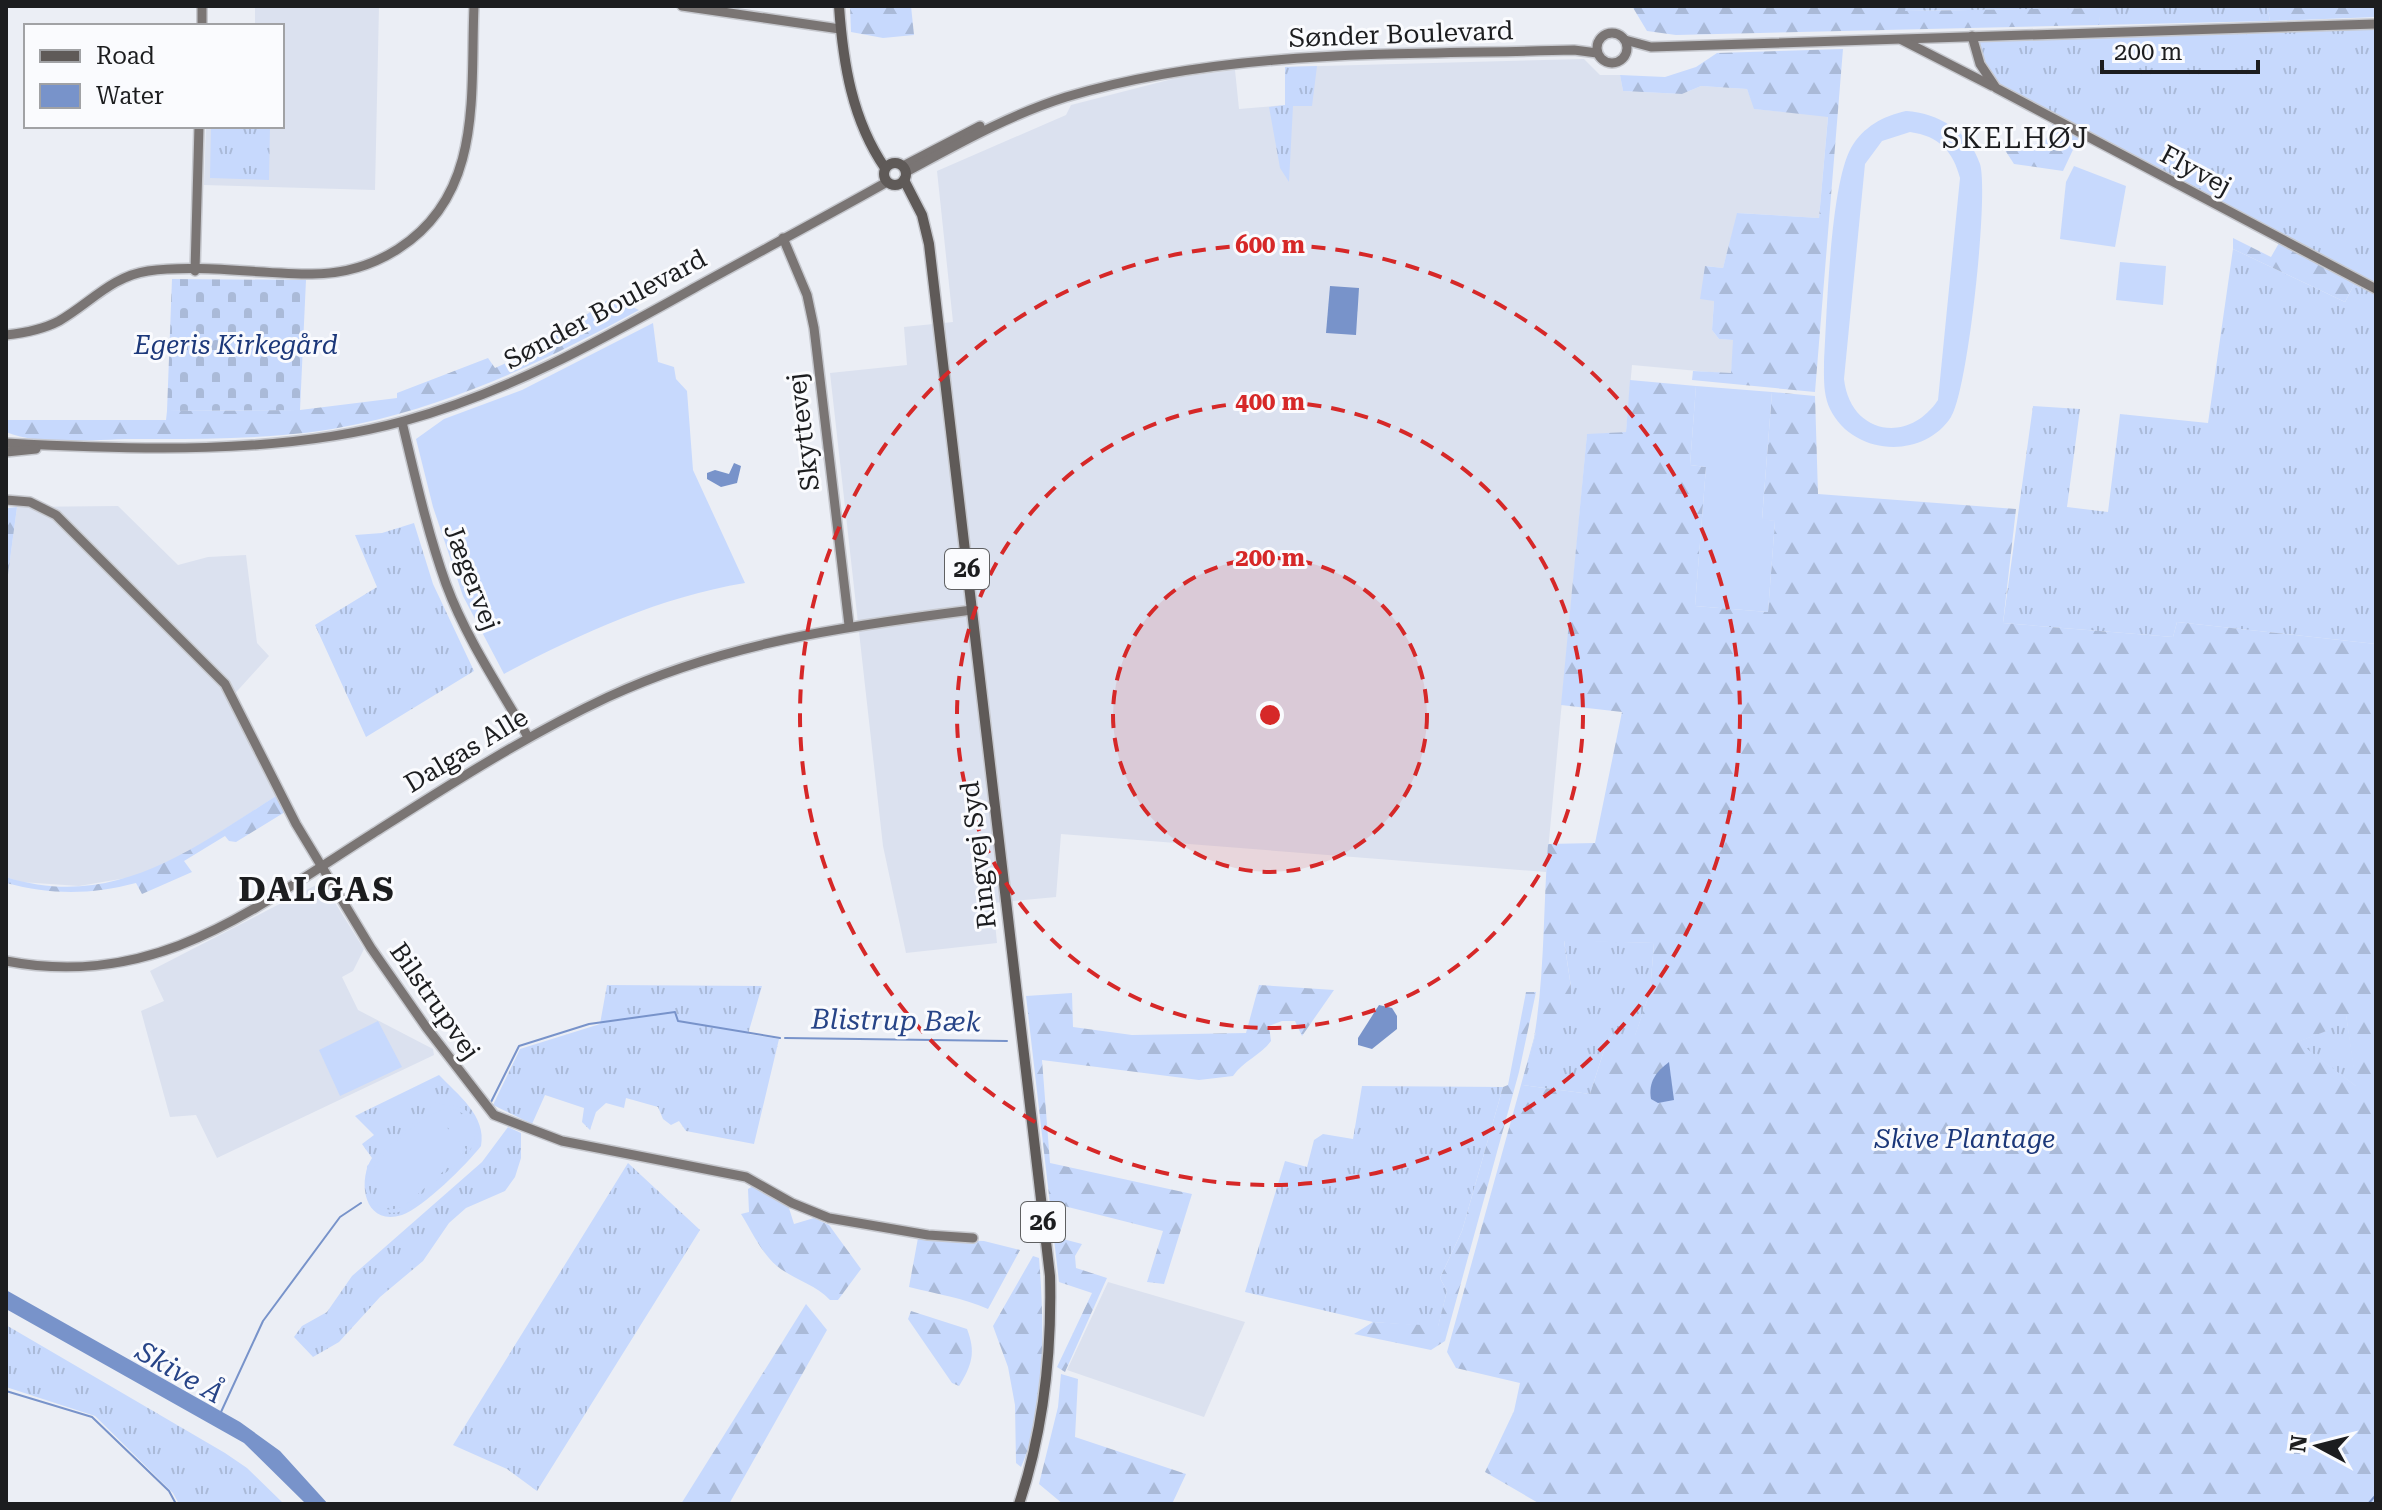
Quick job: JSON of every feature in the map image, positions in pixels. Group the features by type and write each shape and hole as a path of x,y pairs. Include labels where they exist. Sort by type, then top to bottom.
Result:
{"main road":[{"name":"Ringvej Syd","path":"839,6 851,90 863,129 915,202 929,244 1050,1276 1047,1383 1036,1451 1019,1504"}],"street":[{"path":"6,335 47,327 117,281 132,275 163,270 332,273 371,263 422,231 449,196 465,160 470,130 474,6"},
{"path":"682,6 840,29"},
{"path":"1651,47 1610,33 1597,48 1611,64 1626,55 1651,47 2376,24"},
{"path":"1972,36 1980,64 1996,88"},
{"name":"Flyvej","path":"1899,39 2376,289"},
{"path":"1625,40 1626,55"},
{"name":"Sønder Boulevard","path":"6,443 63,446 277,442 402,422 530,376 895,174 1001,122 1064,98 1161,74 1229,63 1597,48"},
{"path":"195,271 199,128"},
{"name":"Skyttevej","path":"783,238 807,295 814,328 849,625"},
{"name":"Jægervej","path":"402,422 424,514 447,585 483,662 528,737"},
{"name":"Sønder Boulevard","path":"6,452 63,446"},
{"name":"Bilstrupvej","path":"6,500 30,502 56,515 216,673 235,701 280,794 371,948 486,1108 502,1121 562,1141 746,1177 792,1203 829,1218 928,1235 973,1238"},
{"name":"Dalgas Alle","path":"6,961 84,968 171,951 215,933 528,737 611,696 682,667 755,645 849,625 972,610"}],"shaded area":[{"path":"255,6 379,6 375,190 204,185 206,128 284,128 284,24 255,24"},
{"path":"1584,59 1600,75 1620,75 1623,91 1682,94 1701,86 1747,89 1755,109 1828,116 1819,218 1738,213 1723,268 1706,266 1714,301 1712,330 1719,339 1734,340 1731,374 1632,365 1626,432 1587,435 1546,872 1061,834 1056,897 993,903 997,943 906,953 883,846 830,373 907,365 904,327 953,322 937,171 1066,115 1071,105 1180,77 1235,70 1239,109 1285,105 1285,67"},
{"path":"118,506 178,565 208,557 246,555 257,643 269,656 229,700 276,796 180,858 138,876 79,886 21,882 6,877 6,590 17,507"},
{"path":"322,882 364,949 353,971 342,977 358,1010 433,1049 434,1055 217,1158 196,1115 170,1117 141,1011 164,1001 150,971"},
{"path":"1108,1282 1245,1322 1204,1417 1067,1370"}],"green space":[{"path":"850,6 911,6 914,35 883,38 851,32"},
{"path":"1632,6 1906,6 1905,11 2101,8 2099,25 1676,35 1647,31"},
{"path":"1906,6 2267,6 2270,21 2099,25 2100,8 1904,11"},
{"path":"2267,6 2376,6 2376,17 2270,21"},
{"path":"2376,29 2376,286 1999,84 1988,72 1978,41"},
{"path":"1843,49 1815,392 1692,380 1693,371 1731,373 1733,340 1719,339 1712,330 1714,301 1700,299 1705,266 1723,268 1737,213 1819,218 1828,117 1754,109 1747,89 1701,86 1682,94 1623,91 1620,75 1665,77 1696,67 1717,53"},
{"path":"1317,66 1312,106 1293,106 1289,182 1280,168 1269,107 1285,105 1285,67"},
{"path":"1906,111 1930,115 1951,126 1968,142 1980,164 1982,212 1970,334 1964,371 1951,417 1939,431 1924,440 1889,447 1871,444 1841,425 1826,398 1824,362 1834,219 1844,166 1861,134 1882,119","holes":["1910,132 1943,146 1960,178 1938,400 1926,414 1912,423 1897,428 1882,427 1868,422 1857,412 1844,379 1865,164 1882,141"]},
{"path":"2053,124 2079,137 2063,171 2014,164 2003,147 2044,143"},
{"path":"211,128 270,128 269,180 210,178"},
{"path":"2074,166 2126,186 2115,247 2060,239 2066,182"},
{"path":"2233,238 2271,257 2279,243 2355,283 2345,302 2233,249"},
{"path":"2233,249 2345,302 2355,283 2376,294 2376,644 2177,622 2173,637 2003,623 2033,406 2080,409 2067,507 2108,512 2120,414 2208,423"},
{"path":"2120,262 2166,266 2163,305 2116,300"},
{"name":"Egeris Kirkegård","path":"172,279 306,280 300,410 167,411"},
{"path":"612,297 639,310 503,377 432,404 358,424 275,436 218,438 52,441 6,432 6,420 166,420 167,411 300,410 397,398 397,393 488,358 495,368 535,350"},
{"path":"653,323 658,362 674,367 676,379 687,391 693,470 745,583 651,607 561,645 504,674 463,596 433,507 416,439 444,419 522,390"},
{"name":"Skive Plantage","path":"1630,380 1696,386 1690,465 1706,467 1695,606 1768,612 1775,521 1762,520 1772,392 1815,396 1818,494 2016,509 2003,623 2173,637 2177,622 2376,644 2376,1504 1540,1504 1485,1472 1514,1411 1520,1383 1456,1368 1447,1352 1534,1038 1542,966 1548,844 1595,843 1622,712 1561,705 1587,434 1626,432","holes":["1564,941 1654,943 1650,992 1635,1035 1612,1035 1607,1041 1590,1094 1523,1085 1536,1032 1561,1027 1571,987","2346,1015 2356,1086 2298,1042 2329,1030"]},
{"path":"1696,386 1772,392 1762,519 1775,521 1768,612 1695,606 1706,467 1690,465"},
{"path":"17,507 6,590 8,508"},
{"path":"414,523 433,584 474,671 366,737 315,625 377,587 355,535 382,533"},
{"path":"276,796 285,812 236,842 229,841 225,836 184,861 192,872 142,894 136,883 103,890 71,892 39,890 6,883 6,877 45,885 81,886 116,881 149,870 181,854"},
{"path":"1564,940 1654,943 1650,992 1635,1036 1612,1035 1607,1041 1590,1094 1522,1085 1536,1032 1571,987"},
{"path":"607,985 762,986 748,1034 779,1039 754,1144 686,1131 679,1121 671,1125 663,1119 658,1107 626,1098 624,1108 606,1103 596,1112 590,1130 582,1122 584,1108 545,1095 532,1124 493,1105 520,1049 600,1024"},
{"path":"1259,985 1334,990 1302,1036 1295,1021 1282,1021 1269,1026 1271,1041 1233,1076 1199,1080 1042,1060 1050,1163 1192,1194 1164,1284 1147,1282 1163,1231 1060,1205 1063,1239 1082,1244 1075,1256 1076,1268 1107,1278 1065,1372 1057,1367 1092,1293 1059,1282 1026,996 1072,993 1073,1027 1132,1035 1246,1033"},
{"path":"1526,992 1536,992 1519,1072 1445,1341 1431,1350 1354,1334 1373,1322 1438,1326 1447,1291 1440,1278 1462,1231 1503,1087 1508,1085"},
{"path":"2346,1014 2357,1087 2297,1042 2328,1030"},
{"path":"378,1021 402,1067 340,1096 319,1050"},
{"path":"439,1075 475,1115 482,1135 481,1146 433,1195 411,1211 389,1217 379,1214 367,1200 365,1178 372,1158 362,1144 374,1135 355,1116"},
{"path":"1362,1086 1503,1087 1462,1231 1440,1278 1447,1291 1438,1327 1373,1322 1245,1292 1285,1161 1307,1167 1314,1140 1323,1134 1353,1139"},
{"path":"436,1102 466,1111 477,1126 478,1145 471,1156 408,1209 396,1213 385,1212 375,1205 366,1191 367,1166","holes":["456,1110 467,1117 475,1132 473,1145 467,1154 402,1207 391,1210 381,1208 373,1200 368,1184 378,1163 414,1126 440,1111"]},
{"path":"434,1113 467,1150 408,1203 375,1166"},
{"path":"508,1127 521,1133 521,1158 515,1177 505,1191 466,1208 449,1223 423,1261 380,1297 339,1342 313,1357 294,1337 302,1326 327,1312 352,1276 482,1162"},
{"path":"628,1163 700,1230 537,1491 507,1469 453,1445"},
{"path":"756,1184 788,1205 794,1224 814,1218 829,1225 861,1269 838,1300 830,1300 784,1271 762,1248 741,1214 749,1212 748,1189"},
{"path":"918,1238 984,1241 1020,1250 988,1309 909,1287"},
{"path":"1033,1256 1039,1258 1042,1364 1035,1419 1021,1467 1016,1463 1015,1405 1008,1367 993,1326"},
{"path":"806,1304 827,1330 729,1504 681,1504"},
{"path":"911,1311 967,1329 971,1358 959,1386 952,1383 908,1319"},
{"path":"6,1325 225,1453 247,1468 284,1504 179,1504 173,1493 95,1416 6,1387"},
{"path":"1061,1374 1078,1379 1075,1437 1186,1474 1172,1504 1063,1504 1039,1484 1058,1407"}],"water":[{"path":"1330,286 1359,288 1356,335 1326,333"},
{"path":"734,463 741,466 737,483 721,487 707,479 707,473 715,470 729,474"},
{"path":"1379,1005 1392,1008 1397,1016 1397,1029 1372,1049 1358,1045 1358,1038"},
{"path":"1669,1062 1674,1100 1658,1103 1651,1099 1652,1082"},
{"path":"6,1290 240,1422 280,1451 328,1504 306,1504 244,1443 6,1309"}],"waterway":[{"name":"Blistrup Bæk","path":"490,1104 519,1046 589,1024 675,1012 678,1021 780,1038"},
{"name":"Blistrup Bæk","path":"785,1038 1007,1041"},
{"name":"Blistrup Bæk","path":"221,1412 263,1321 340,1217 361,1203"},
{"path":"6,1391 92,1417 169,1491 176,1504"},
{"path":"2368,1504 2376,1495"}],"district":[{"name":"SKELHØJ","path":"2016,138"},
{"name":"DALGAS","path":"317,889"}],"water label":[{"name":"Skive Å","path":"180,1372"}]}
